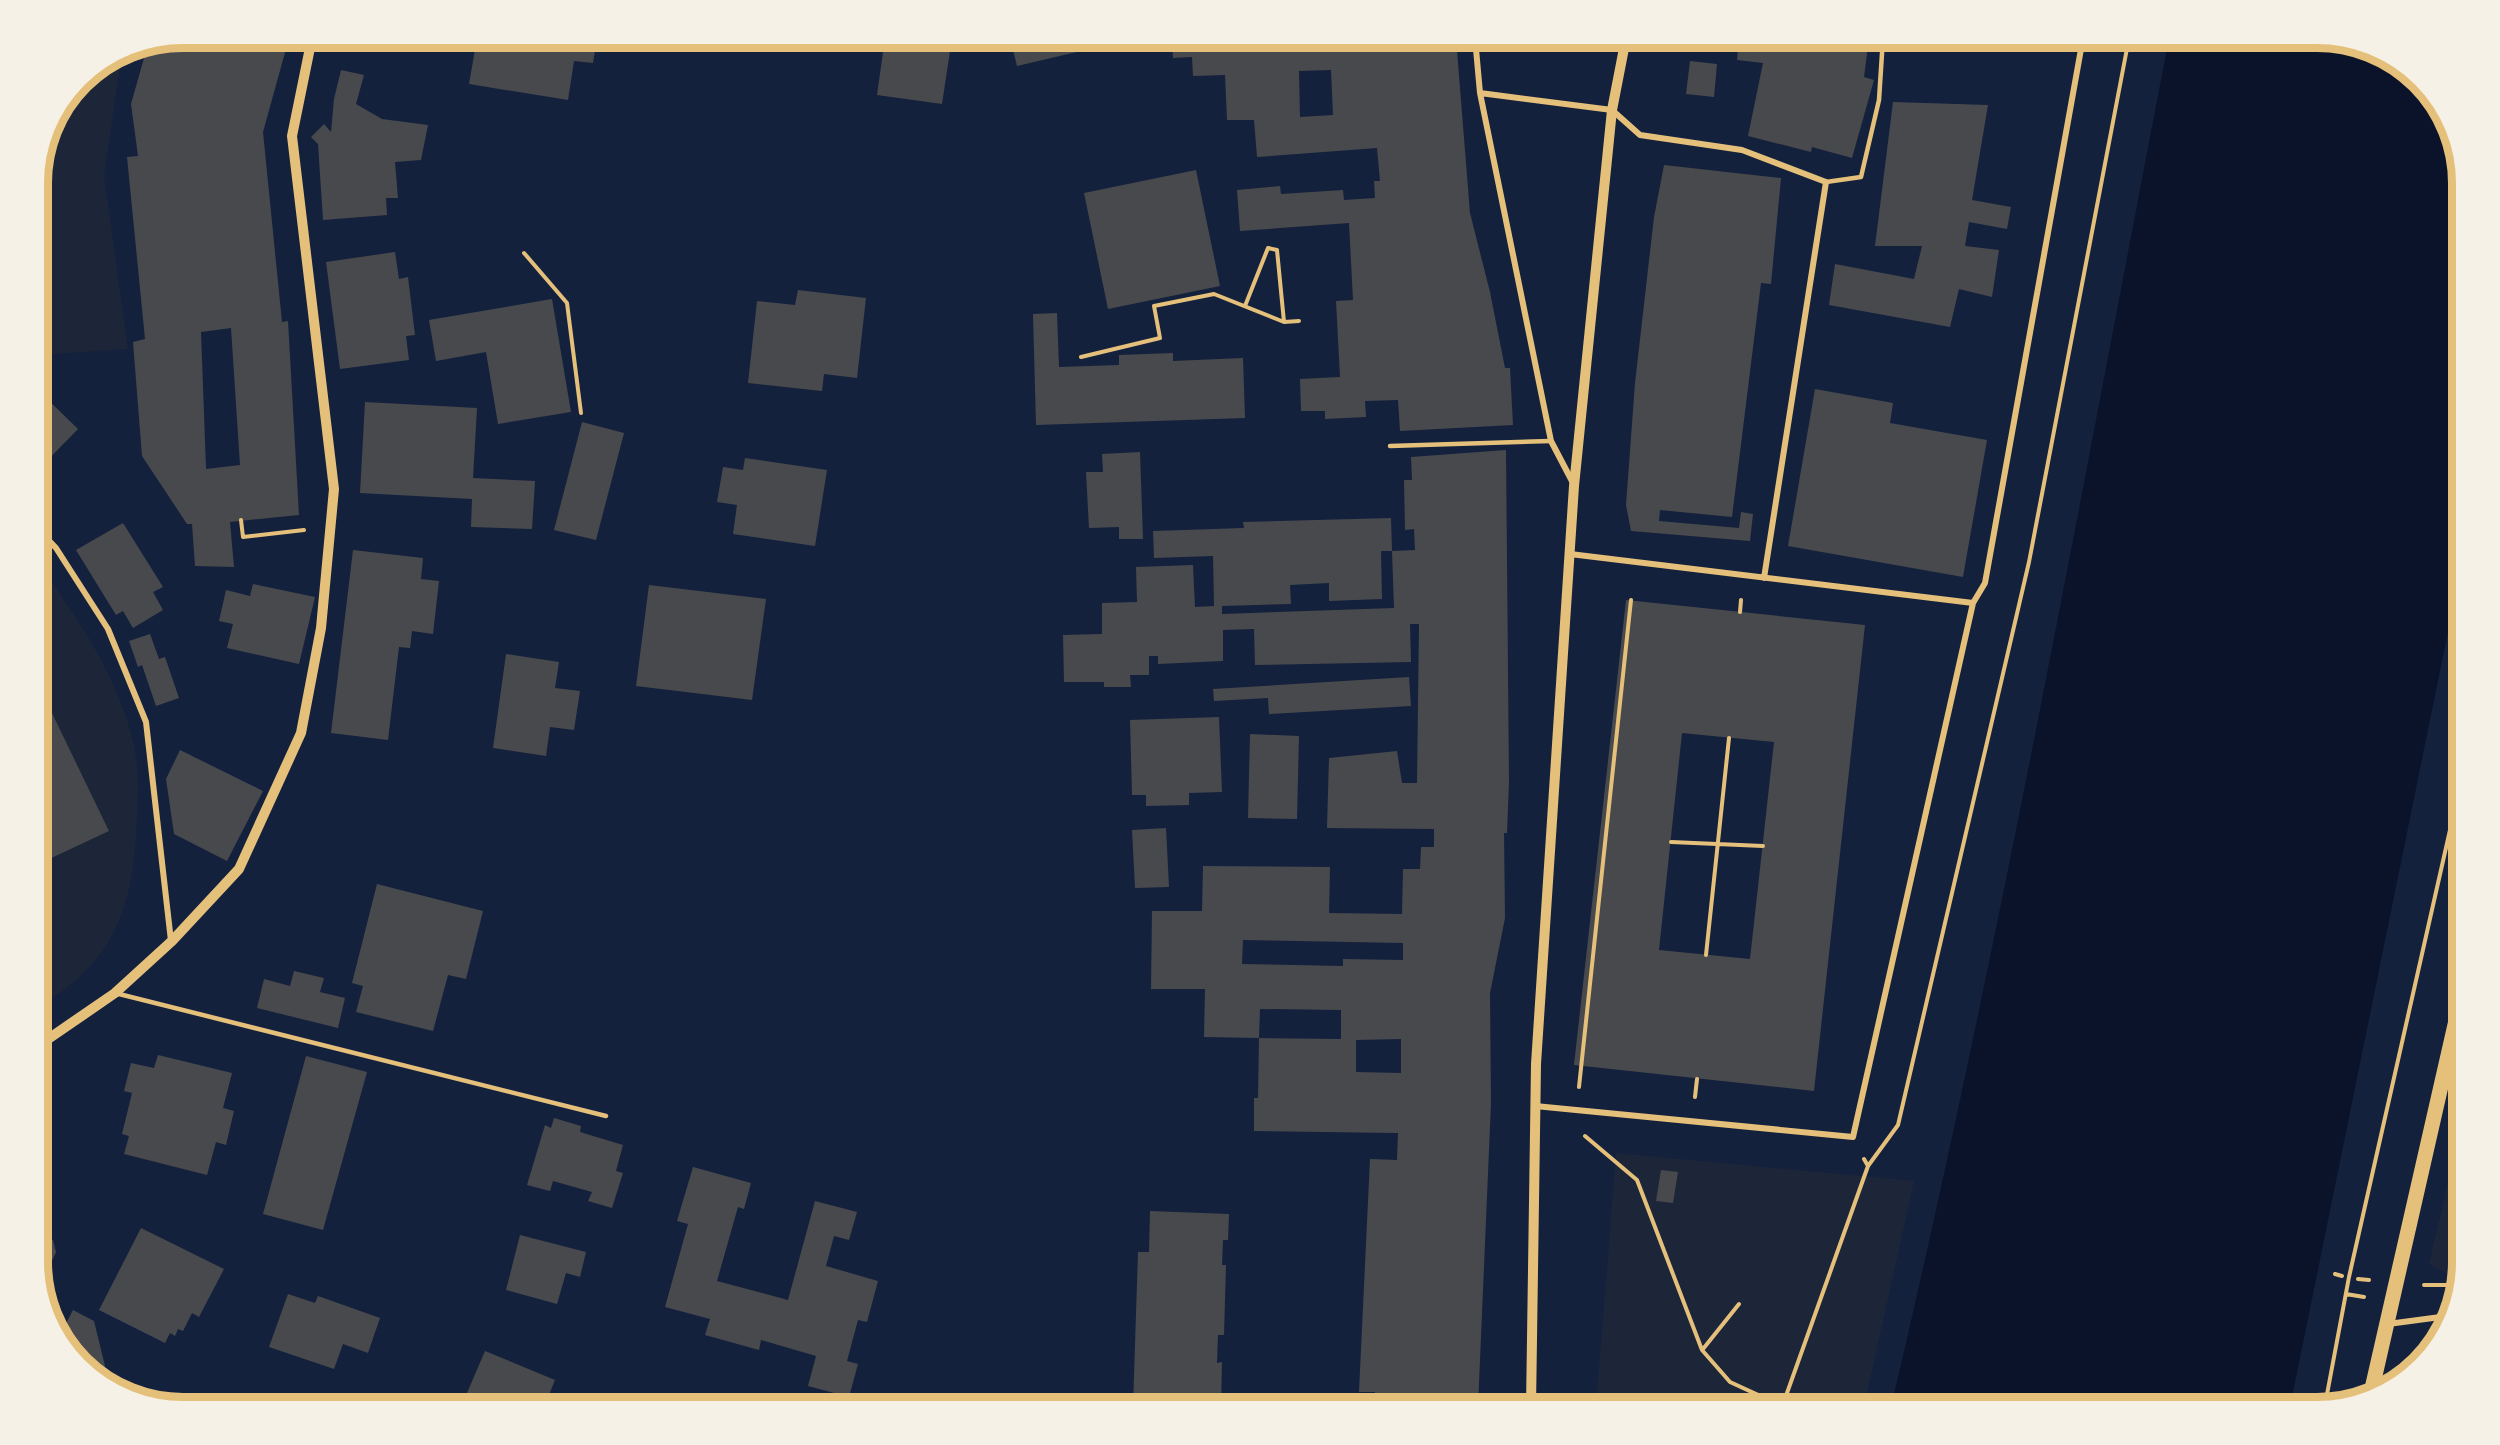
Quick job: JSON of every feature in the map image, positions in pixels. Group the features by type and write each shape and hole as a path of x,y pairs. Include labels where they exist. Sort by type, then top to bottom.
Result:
{"main road":[{"path":"2373,1385 2452,1038"}],"street":[{"path":"48,1039 115,993 171,941 239,869 301,733 321,628 334,489 292,136 310,48"},
{"path":"1476,48 1480,93 1551,441 1574,486"},
{"path":"1531,1397 1536,1053 1574,486 1612,110 1624,48"},
{"path":"1535,1106 1853,1137 1974,603 1985,584 2081,48"},
{"path":"1480,93 1612,110 1640,135 1742,150 1826,182 1764,578"},
{"path":"48,539 57,548 108,629 146,722 171,941"},
{"path":"1570,554 1974,603"},
{"path":"2388,1324 2440,1317"}],"lane":[{"path":"1826,182 1861,177 1879,100 1882,48"},
{"path":"1390,446 1551,441"},
{"path":"115,993 606,1116"}],"path":[{"path":"1786,1397 1868,1166 1898,1125 2029,562 2127,48"},
{"path":"1245,306 1268,248 1277,250 1284,322"},
{"path":"524,253 567,303 581,413"},
{"path":"1081,357 1160,338 1154,306 1214,294 1284,322 1299,321"},
{"path":"241,520 243,537 330,528"},
{"path":"1631,600 1580,1066 1578,1130 1637,1180 1702,1350 1730,1382 1761,1397"},
{"path":"1706,955 1729,738"},
{"path":"2327,1396 2346,1294 2452,822"},
{"path":"1671,842 1762,846"},
{"path":"1853,1137 1868,1166"},
{"path":"2335,1274 2342,1276"},
{"path":"2422,1285 2449,1286"},
{"path":"2346,1294 2370,1298"},
{"path":"1702,1350 1739,1304"}],"shaded area":[{"path":"2167,48 2335,49 2369,58 2385,66 2406,81 2429,108 2445,140 2452,174 2452,612 2292,1397 1893,1397 1967,1066 2071,553"},
{"path":"120,64 104,176 128,349 48,354 48,174 53,148 66,115 81,94 94,81"},
{"path":"48,576 82,627 108,672 127,720 134,746 138,785 133,865 127,896 118,924 103,951 87,970 48,1002 48,860 109,831 48,705"},
{"path":"1616,1153 1914,1181 1866,1397 1597,1397"},
{"path":"2452,1165 2451,1276 2429,1264"}],"building":[{"path":"174,48 286,48 263,132 282,322 288,321 299,515 230,522 234,567 195,566 192,524 187,524 142,456 133,342 145,339 127,157 138,156 131,104 145,54","holes":["231,328 240,465 206,469 201,332"]},
{"path":"475,48 595,48 593,63 574,61 568,100 469,84"},
{"path":"884,48 950,48 942,104 877,95"},
{"path":"1012,48 1094,48 1017,66"},
{"path":"1172,48 1457,48 1470,213 1490,292 1505,368 1510,368 1513,425 1400,431 1398,400 1365,401 1366,417 1325,419 1325,411 1301,411 1300,379 1340,377 1336,301 1353,300 1349,223 1240,231 1237,190 1280,186 1281,194 1343,190 1344,200 1375,198 1374,181 1380,181 1377,148 1257,157 1254,120 1227,120 1225,75 1193,76 1192,57 1173,58","holes":["1331,70 1333,115 1300,117 1299,71"]},
{"path":"1738,48 1868,48 1864,77 1874,80 1852,158 1812,147 1811,152 1748,136 1763,63 1737,60"},
{"path":"1690,61 1717,64 1714,97 1686,94"},
{"path":"341,70 364,75 356,104 382,119 428,125 421,160 395,162 398,198 386,198 387,215 323,220 318,144 311,137 324,124 331,132 334,99"},
{"path":"1893,102 1988,105 1972,200 2011,207 2007,229 1969,222 1965,246 1999,250 1992,297 1959,289 1950,327 1829,305 1835,264 1914,279 1922,246 1875,246"},
{"path":"1664,165 1781,178 1771,284 1761,283 1732,517 1660,510 1659,521 1739,528 1741,512 1753,514 1750,541 1631,531 1626,505 1635,383 1654,217"},
{"path":"1196,170 1220,286 1108,309 1084,193"},
{"path":"395,252 399,279 408,277 415,335 406,336 409,360 340,369 326,262"},
{"path":"798,290 866,298 857,378 824,374 822,391 748,383 757,301 795,305"},
{"path":"552,299 571,412 498,424 486,352 436,361 429,320"},
{"path":"1057,313 1059,367 1119,365 1119,355 1173,353 1173,361 1243,358 1245,418 1036,425 1033,314"},
{"path":"1815,389 1893,403 1890,423 1987,440 1963,577 1788,546"},
{"path":"48,400 78,429 48,460"},
{"path":"365,402 477,408 473,478 535,481 532,529 471,527 472,499 360,493"},
{"path":"582,422 624,433 596,540 554,530"},
{"path":"1506,450 1509,782 1507,833 1504,833 1505,918 1490,993 1491,1103 1478,1397 1375,1397 1375,1392 1359,1392 1370,1159 1397,1160 1398,1133 1254,1131 1254,1098 1258,1098 1259,1038 1204,1037 1205,989 1151,989 1152,911 1202,911 1203,866 1330,867 1329,913 1402,914 1403,869 1420,869 1421,847 1434,847 1434,829 1327,828 1329,758 1397,751 1402,783 1417,783 1419,624 1410,624 1411,662 1255,665 1254,629 1223,630 1223,661 1158,664 1158,656 1149,656 1149,675 1130,675 1131,687 1104,687 1104,682 1064,682 1063,635 1102,634 1102,603 1137,602 1136,567 1193,565 1195,607 1214,606 1213,556 1154,558 1153,531 1244,528 1243,522 1391,518 1392,551 1415,550 1414,529 1405,530 1404,480 1412,480 1411,457","holes":["1381,551 1392,551 1394,608 1222,614 1222,606 1291,604 1290,585 1329,583 1329,601 1382,599","1243,940 1403,943 1403,960 1343,959 1343,966 1242,964","1260,1009 1341,1010 1341,1039 1259,1038","1401,1039 1401,1073 1356,1072 1356,1040"]},
{"path":"1140,452 1143,539 1119,539 1119,527 1089,528 1086,472 1103,472 1102,454"},
{"path":"745,458 827,470 815,546 733,534 737,505 717,502 723,467 743,470"},
{"path":"123,523 163,587 153,592 163,610 133,628 123,611 116,615 76,550"},
{"path":"353,550 423,558 421,579 439,581 433,634 412,631 410,648 399,647 388,740 331,733"},
{"path":"253,584 315,597 299,664 227,648 233,624 219,621 226,590 250,596"},
{"path":"649,585 766,599 752,700 636,686"},
{"path":"1626,600 1865,625 1814,1091 1574,1065","holes":["1682,733 1774,742 1750,959 1659,950"]},
{"path":"150,634 159,659 165,657 179,698 156,706 142,665 138,667 129,641"},
{"path":"506,654 559,662 555,688 580,691 574,730 550,727 546,756 493,748"},
{"path":"1409,677 1411,706 1269,714 1268,698 1214,701 1213,689"},
{"path":"48,705 109,831 48,860"},
{"path":"1219,717 1222,792 1189,793 1189,805 1146,806 1146,795 1132,795 1130,720"},
{"path":"1250,734 1299,736 1297,819 1248,818"},
{"path":"180,750 263,791 227,861 174,834 166,779"},
{"path":"1166,828 1169,887 1135,888 1132,830"},
{"path":"377,884 483,911 466,979 448,975 433,1031 356,1012 363,986 352,983"},
{"path":"294,971 324,978 320,992 345,998 338,1028 257,1008 264,979 290,986"},
{"path":"158,1055 232,1073 223,1108 234,1111 226,1145 216,1142 207,1175 124,1154 129,1136 122,1134 132,1093 124,1091 131,1063 154,1068"},
{"path":"306,1056 367,1072 323,1230 263,1214"},
{"path":"554,1118 581,1126 580,1132 623,1145 616,1171 623,1173 612,1208 588,1201 592,1192 553,1181 550,1191 527,1185 545,1125 551,1128"},
{"path":"693,1167 751,1183 744,1209 738,1207 717,1281 788,1300 815,1201 857,1212 849,1240 834,1236 826,1266 878,1281 867,1322 858,1320 847,1361 858,1364 849,1397 808,1386 816,1356 761,1340 759,1350 705,1335 710,1319 665,1307 688,1224 677,1221"},
{"path":"1661,1170 1678,1172 1673,1203 1656,1201"},
{"path":"1150,1211 1229,1214 1228,1240 1223,1240 1222,1265 1226,1265 1224,1335 1218,1335 1217,1363 1222,1362 1221,1397 1133,1397 1138,1252 1149,1252"},
{"path":"141,1228 224,1269 199,1317 192,1313 183,1331 178,1329 175,1336 170,1333 165,1343 99,1310"},
{"path":"520,1235 586,1252 580,1277 566,1273 557,1304 506,1290"},
{"path":"48,1237 53,1240 56,1252 52,1261 48,1262"},
{"path":"288,1294 315,1303 318,1296 380,1318 368,1353 343,1344 334,1369 269,1347"},
{"path":"73,1310 94,1321 105,1366 103,1370 76,1344 64,1327"},
{"path":"485,1351 555,1380 548,1397 465,1397"}]}
